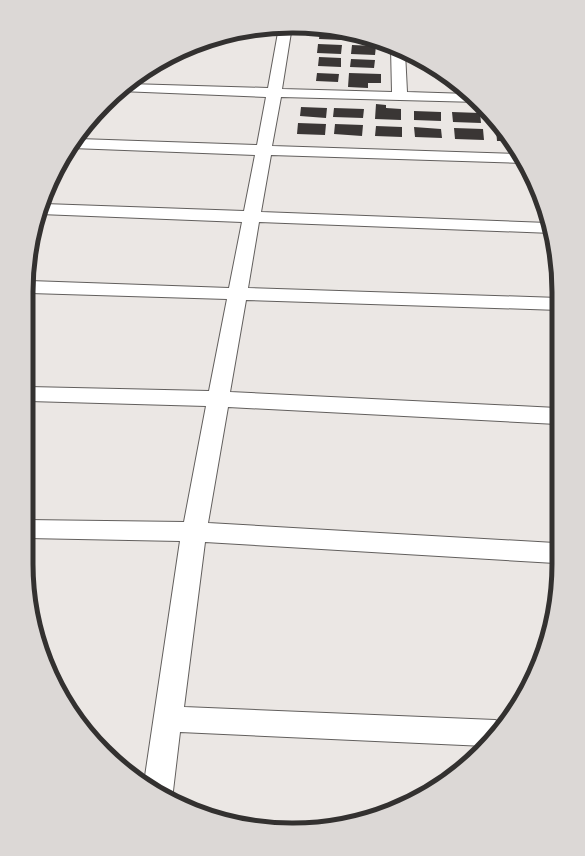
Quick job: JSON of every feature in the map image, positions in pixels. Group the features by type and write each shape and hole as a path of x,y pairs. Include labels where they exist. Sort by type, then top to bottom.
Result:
{"street":[{"path":"159,785 194,532 285,33"},
{"path":"398,56 400,96"},
{"path":"133,88 466,99"},
{"path":"80,144 514,159"},
{"path":"47,209 544,228"},
{"path":"33,287 552,304"},
{"path":"33,394 218,399 552,416"},
{"path":"33,529 194,532 552,553"},
{"path":"167,719 490,733"}],"building":[{"path":"320,35 342,38 342,40 319,39"},
{"path":"318,44 342,45 341,54 317,53"},
{"path":"352,45 376,47 375,55 351,54"},
{"path":"319,57 341,58 341,67 318,66"},
{"path":"351,59 375,60 374,68 350,67"},
{"path":"317,73 339,74 338,82 316,81"},
{"path":"349,73 381,74 381,83 368,83 368,88 348,87"},
{"path":"376,104 386,105 386,108 401,109 401,120 375,119"},
{"path":"301,107 327,108 326,118 300,116"},
{"path":"334,108 364,109 363,118 333,117"},
{"path":"414,111 441,112 441,121 414,120"},
{"path":"452,112 480,113 481,123 453,122"},
{"path":"298,123 326,124 325,135 297,134"},
{"path":"335,124 363,125 362,136 334,134"},
{"path":"376,126 402,127 402,137 375,136"},
{"path":"414,127 441,129 442,138 415,137"},
{"path":"454,128 483,129 484,140 455,139"},
{"path":"496,133 503,141 497,141"}]}
